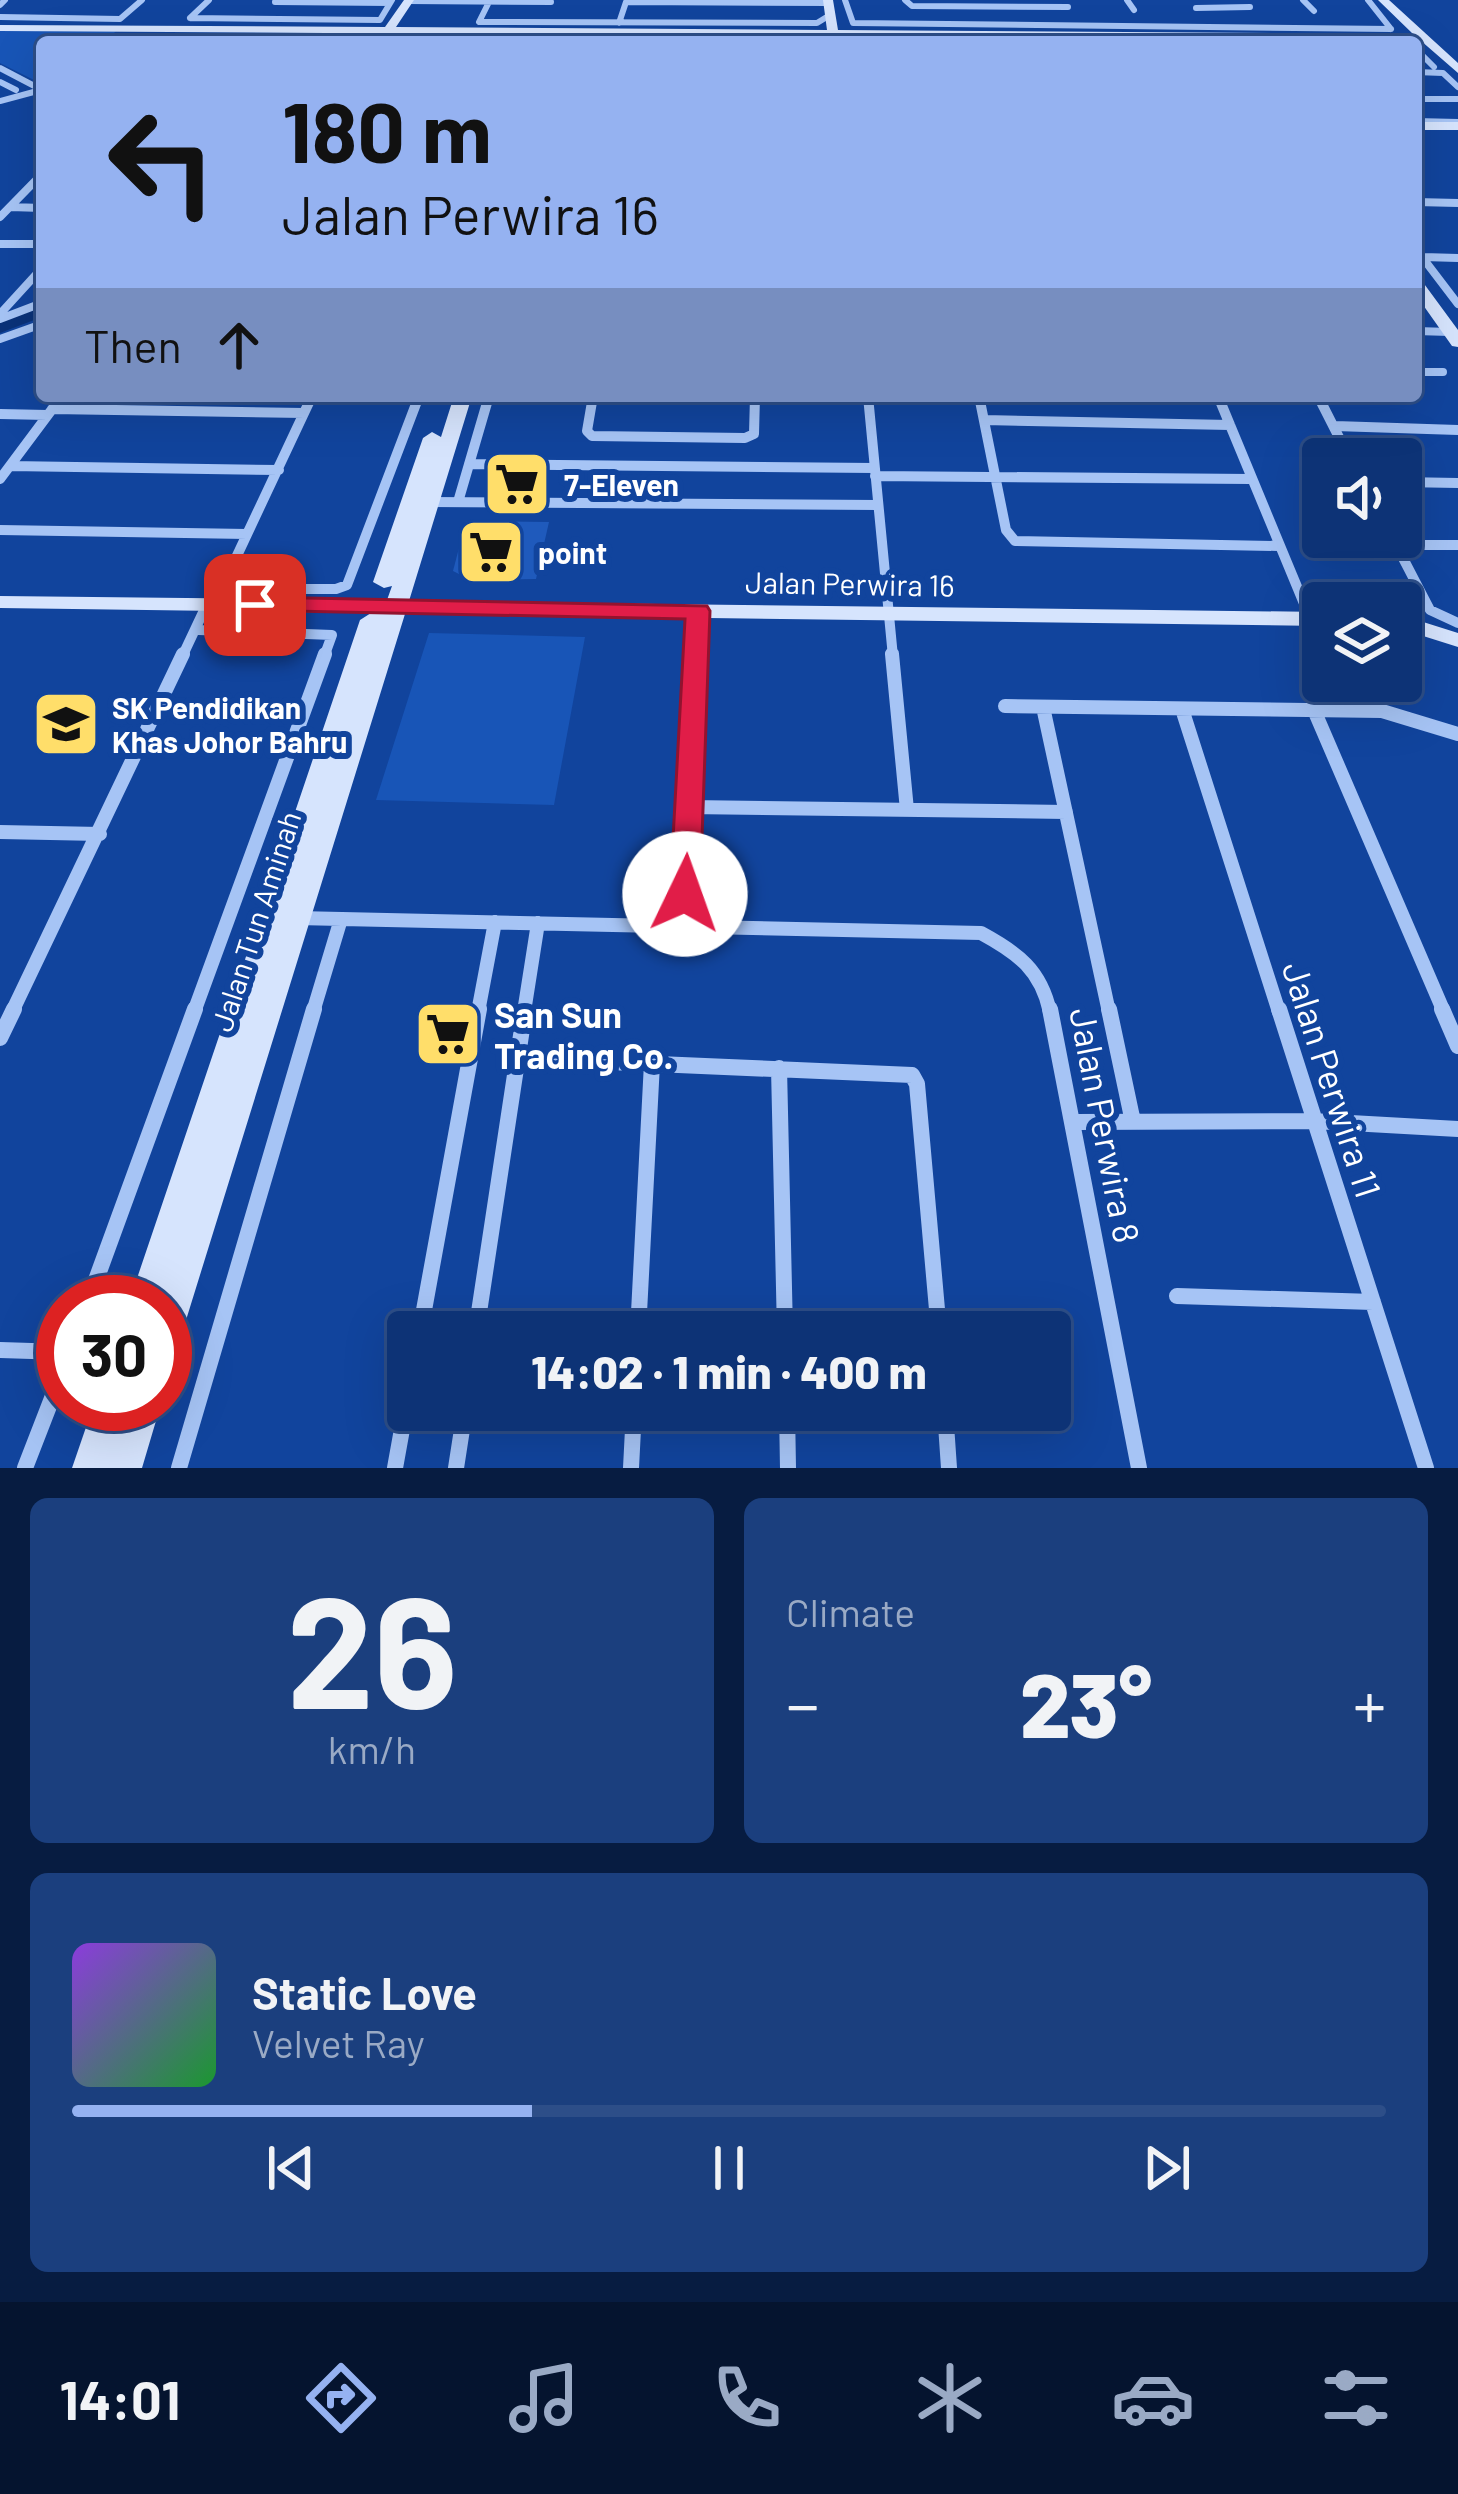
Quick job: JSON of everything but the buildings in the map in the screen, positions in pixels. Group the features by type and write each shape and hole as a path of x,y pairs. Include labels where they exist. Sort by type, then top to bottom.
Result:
{"main road":[{"path":"1383,0 1416,36"},
{"path":"390,28 408,1"},
{"path":"0,23 630,36"},
{"path":"0,23 570,34 710,28 793,31"},
{"path":"751,36 832,25 1154,35 1354,32 1391,36"},
{"path":"832,25 868,36 1214,35"},
{"path":"710,28 739,36"},
{"path":"1299,36 1354,32"},
{"path":"1422,41 1457,68"},
{"path":"1422,124 1458,124"},
{"path":"1422,292 1454,337"},
{"name":"Jalan Tun Aminah","path":"155,1275 379,622 444,402"},
{"name":"Jalan Tun Aminah","path":"394,575 429,502 461,402"},
{"path":"0,602 214,599 338,605 370,592 394,575 417,596 441,607"},
{"path":"338,605 379,622 441,607"},
{"name":"Jalan Perwira 16","path":"379,622 441,607 1302,618"},
{"name":"Jalan Tun Aminah","path":"183,1275 295,918 379,622"},
{"path":"1422,629 1458,640"},
{"path":"91,1468 103,1431"},
{"path":"123,1468 135,1431"}],"street":[{"path":"121,22 142,0"},
{"path":"209,0 190,18 380,20 391,2"},
{"path":"845,0 853,23 1078,26 1154,35"},
{"path":"905,0 912,6 1067,3 1078,26"},
{"path":"1127,0 1134,10"},
{"path":"1190,0 1214,35 1391,28 1367,0"},
{"path":"1196,8 1248,8 1242,0"},
{"path":"1303,0 1314,11"},
{"path":"260,20 276,1 391,2"},
{"path":"408,1 552,1 543,22"},
{"path":"620,22 626,2 746,1 812,2 832,25"},
{"path":"480,33 489,2"},
{"path":"428,36 543,22 832,25"},
{"path":"480,33 526,36"},
{"path":"1422,45 1434,68"},
{"path":"0,68 36,87"},
{"path":"1422,69 1457,68"},
{"path":"1422,71 1443,73 1458,87"},
{"path":"0,82 16,91"},
{"path":"0,100 36,91"},
{"path":"1422,99 1458,99"},
{"path":"0,217 36,180"},
{"path":"1422,202 1458,203"},
{"path":"10,207 36,208"},
{"path":"0,244 36,244"},
{"path":"1422,253 1458,258"},
{"path":"1422,256 1458,304"},
{"path":"0,316 36,275"},
{"path":"0,316 36,305"},
{"path":"0,339 36,325"},
{"path":"1422,332 1454,337"},
{"path":"1422,372 1443,372"},
{"path":"0,479 58,402"},
{"path":"0,1038 309,402"},
{"path":"214,599 336,590 350,581 417,402"},
{"path":"458,502 486,402"},
{"path":"592,402 586,431 592,436 745,438 754,434 755,402"},
{"path":"869,402 908,810"},
{"path":"980,402 1006,530 1016,541 1278,546"},
{"path":"1220,402 1278,546 1302,591"},
{"path":"1321,402 1340,438"},
{"path":"0,414 304,413"},
{"path":"984,420 1229,425"},
{"path":"1335,426 1458,430"},
{"path":"469,464 995,478 1251,478"},
{"path":"10,466 279,470"},
{"path":"1422,482 1458,483"},
{"path":"429,502 878,505"},
{"path":"0,530 248,534"},
{"path":"1422,543 1458,545"},
{"path":"1403,558 1430,610 1458,623"},
{"path":"683,926 698,611"},
{"path":"98,1275 332,635 327,631 199,630"},
{"path":"1005,706 1382,711 1458,734"},
{"path":"1042,707 1133,1122"},
{"name":"Jalan Perwira 11","path":"1182,709 1426,1468"},
{"path":"1314,710 1458,1046"},
{"path":"689,807 1066,812"},
{"path":"0,832 100,834"},
{"name":"Jalan Perwira 8","path":"295,918 981,932 1004,943 1044,984 1075,1122 1138,1468"},
{"path":"179,1468 340,919"},
{"path":"424,1311 495,922"},
{"path":"479,1311 538,923"},
{"path":"518,1058 912,1075 917,1084 937,1311"},
{"path":"639,1311 652,1064"},
{"path":"778,1068 784,1311"},
{"path":"1075,1122 1315,1121 1458,1129"},
{"path":"1177,1296 1373,1302"},
{"path":"0,1350 36,1351"},
{"path":"26,1468 40,1431"},
{"path":"395,1468 402,1431"},
{"path":"456,1468 462,1431"},
{"path":"631,1468 633,1431"},
{"path":"787,1431 788,1468"},
{"path":"946,1431 949,1468"}],"shaded area":[{"path":"118,29 111,36 36,36 36,81 0,63 0,30"},
{"path":"429,633 585,637 554,805 376,800"}],"waterway":[{"path":"0,327 36,313"}],"place":[{"name":"7-Eleven","path":"517,484"},
{"name":"point","path":"491,552"},
{"name":"SK Pendidikan Khas Johor Bahru","path":"66,724"},
{"name":"San Sun Trading Co.","path":"448,1034"}],"route":[{"path":"255,605 698,611 685,894"}]}
